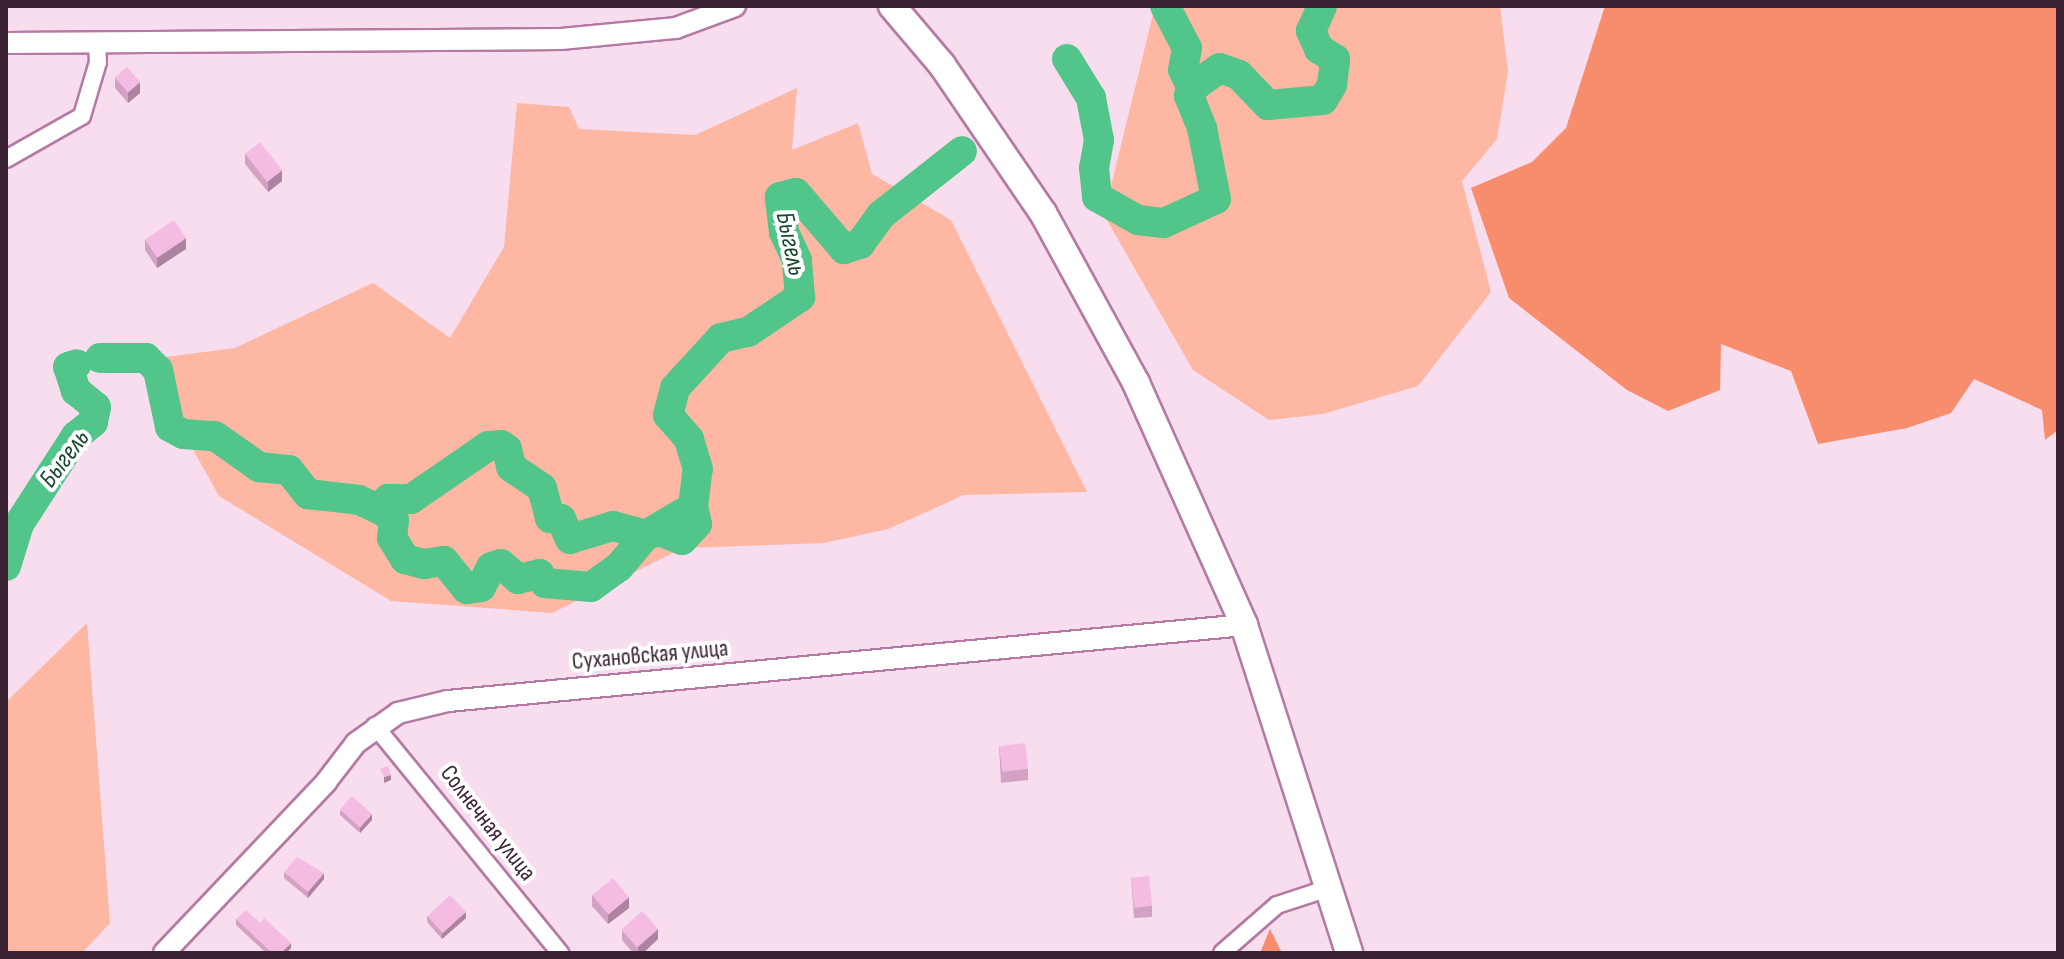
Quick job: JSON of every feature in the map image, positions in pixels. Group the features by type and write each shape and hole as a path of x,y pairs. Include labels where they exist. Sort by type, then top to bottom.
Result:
{"main road":[{"path":"892,6 942,65 1043,213 1136,383 1244,625 1349,953"}],"street":[{"path":"6,43 561,39 676,28 735,6"},
{"path":"6,159 82,116 98,62 97,42"},
{"name":"Сухановская улица","path":"164,953 375,726 398,713 448,701 1244,625"},
{"name":"Солнечная улица","path":"375,726 560,953"},
{"path":"1222,953 1277,905 1329,888"}],"shaded area":[{"path":"1155,6 1500,6 1508,72 1497,139 1462,181 1491,292 1418,386 1323,414 1269,420 1193,370 1104,215"},
{"path":"1605,6 2058,6 2058,430 2045,440 2042,410 1974,379 1951,413 1907,428 1818,444 1791,371 1721,344 1720,390 1668,411 1627,390 1509,298 1471,188 1532,162 1566,128"},
{"path":"797,88 792,150 858,123 872,174 951,220 1087,492 964,495 888,529 824,543 683,548 552,613 391,601 219,496 143,360 235,348 373,283 450,338 504,247 517,103 569,107 579,129 695,135"},
{"path":"87,623 110,923 82,953 6,953 6,702"},
{"path":"1270,929 1282,953 1260,953"}],"building":[{"path":"127,67 140,82 128,93 115,77"},
{"path":"260,142 282,170 267,182 245,154"},
{"path":"174,220 186,238 157,258 145,240"},
{"path":"1025,743 1028,769 1002,772 999,746"},
{"path":"388,766 391,775 384,777 380,769"},
{"path":"352,796 372,814 360,827 340,809"},
{"path":"297,857 324,873 308,892 284,872"},
{"path":"1149,876 1152,906 1134,908 1131,878"},
{"path":"613,878 629,897 608,915 592,895"},
{"path":"450,895 466,912 443,933 427,916"},
{"path":"246,910 260,923 264,918 291,943 281,953 272,953 236,919"},
{"path":"642,911 658,929 637,948 621,930"}],"waterway":[{"name":"Быгель","path":"1165,6 1187,48 1183,70 1192,88"},
{"name":"Быгель","path":"1067,59 1091,98 1099,140 1094,168 1097,197 1138,220 1164,223 1216,199 1202,128 1189,96 1192,88 1220,68 1239,75 1268,105 1323,100 1332,85 1335,59 1319,49 1311,31 1322,6"},
{"name":"Быгель","path":"100,358 146,358 158,370 170,427 183,434 215,436 259,467 289,470 308,494 359,500 383,511 394,520 392,538 405,559 424,564 444,561 467,589 481,587 491,567 501,564 518,579 539,574 545,583 591,587 619,567 646,535 693,507 698,469 689,439 668,415 675,388 721,338 748,332 800,297 797,260 784,232 780,197 796,193 844,249 860,244 881,215 962,151"},
{"name":"Быгель","path":"6,566 19,524 76,436 93,422 96,407 76,391 68,367 77,364"},
{"name":"Быгель","path":"383,511 388,499 411,499 488,446 501,445 507,449 511,467 542,488 550,518 561,519 570,539 613,526 646,535 660,531 682,540 697,524 693,507"}]}
